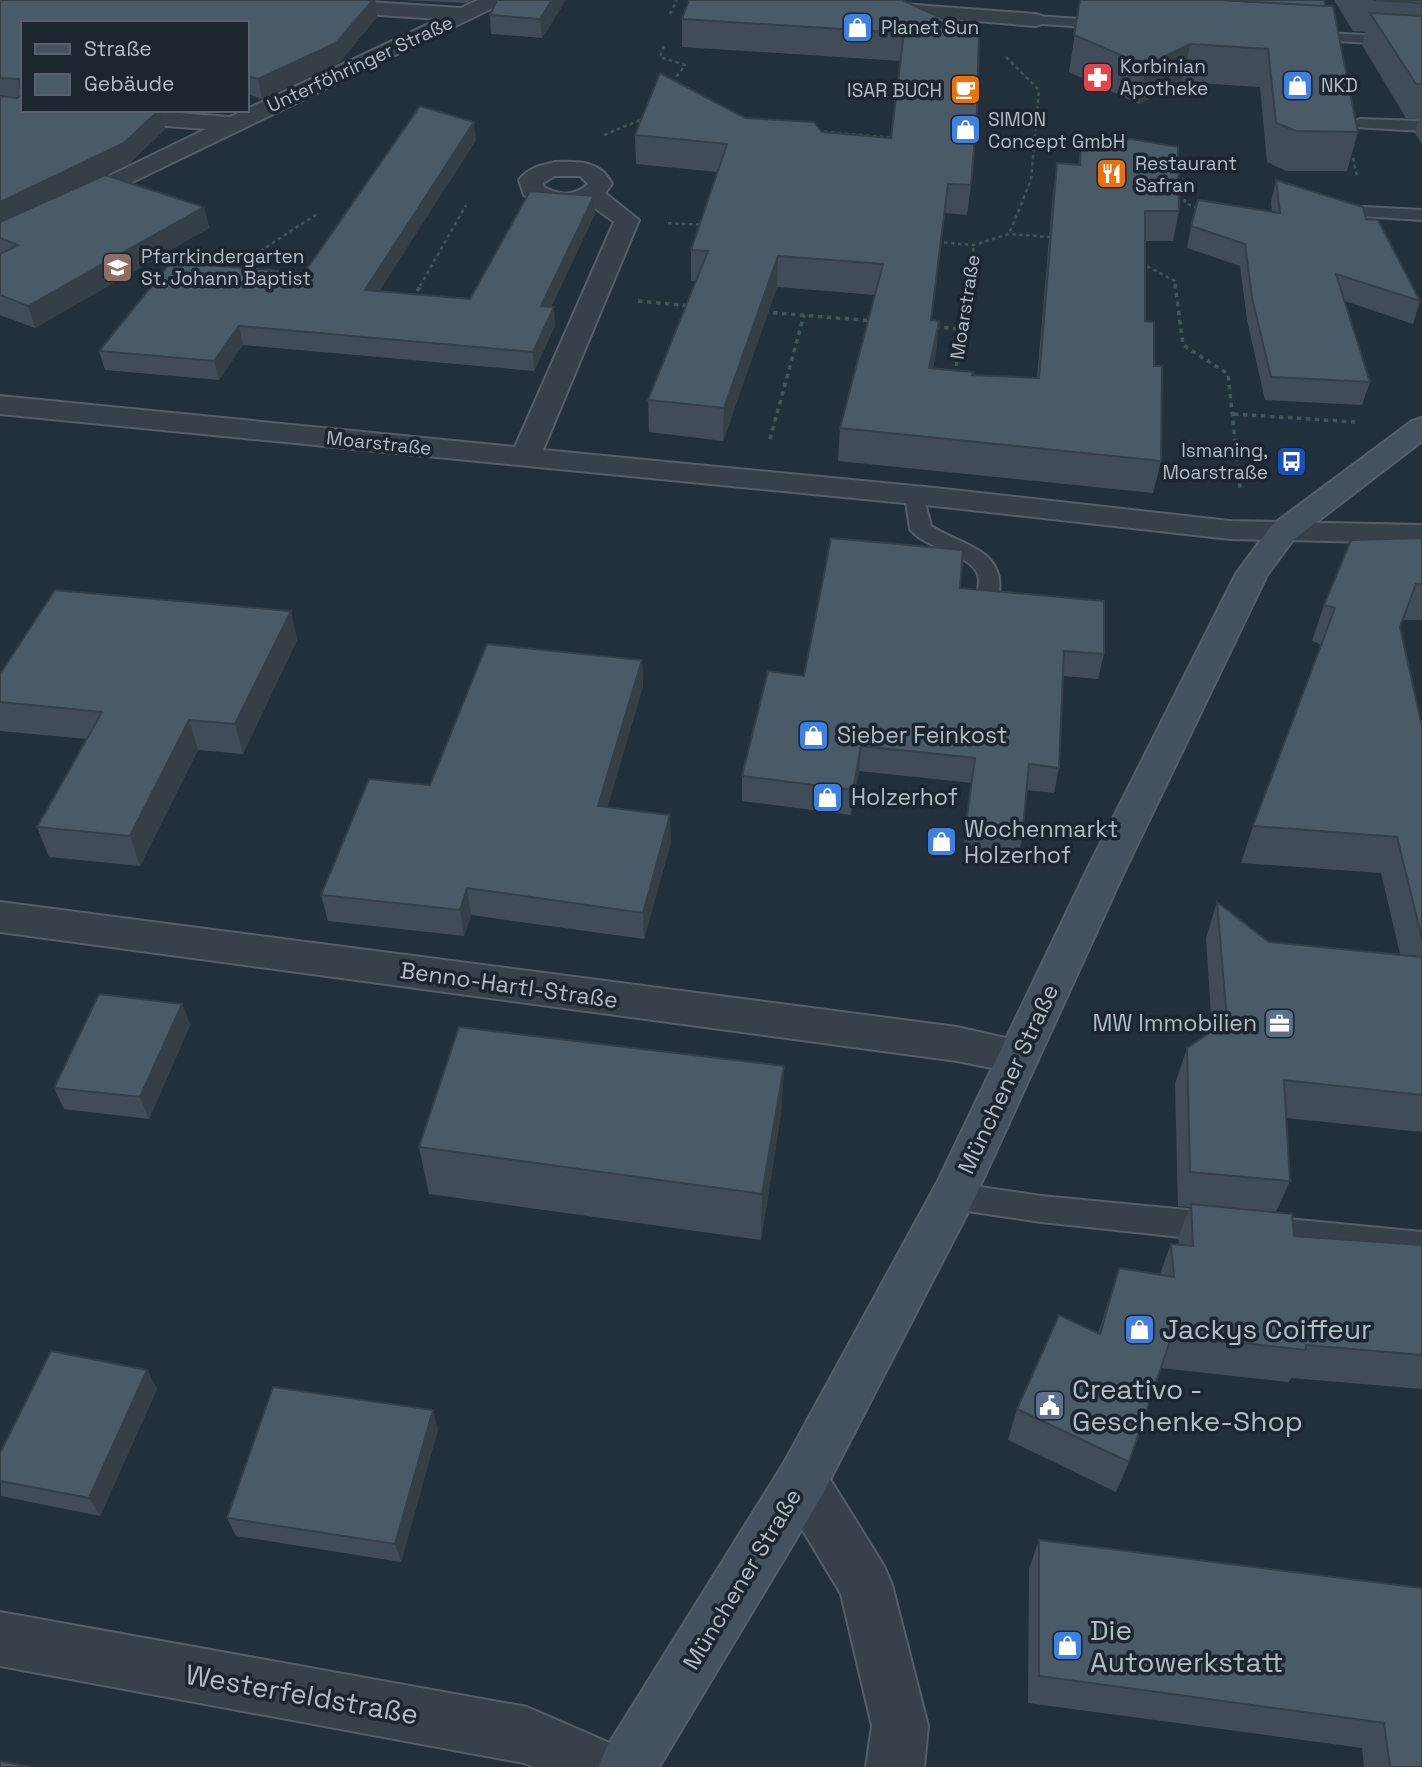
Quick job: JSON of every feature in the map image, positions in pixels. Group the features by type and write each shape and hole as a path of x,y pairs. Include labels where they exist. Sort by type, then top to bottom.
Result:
{"main road":[{"name":"Münchener Straße","path":"627,1767 802,1481 953,1196 1017,1056 1252,574 1282,533 1422,427"}],"street":[{"path":"246,0 465,15"},
{"name":"Unterföhringer Straße","path":"0,239 494,0"},
{"path":"852,7 1035,20"},
{"path":"76,112 233,124"},
{"path":"578,169 588,171 599,179 597,190 591,194 558,200 538,195 529,185 536,175 545,171 578,169"},
{"path":"525,457 627,220 591,194"},
{"name":"Moarstraße","path":"0,405 1282,533 1422,534"},
{"name":"Benno-Hartl-Straße","path":"0,917 957,1044 1017,1056"},
{"path":"802,1481 864,1586 900,1726 895,1767"},
{"name":"Westerfeldstraße","path":"0,1639 527,1735 599,1767"}],"lane":[{"path":"1035,20 1129,26"},
{"path":"1289,35 1422,42"},
{"path":"1360,124 1422,126"},
{"path":"1365,212 1422,215"},
{"path":"915,495 921,529 941,542 972,555 986,566 990,579 986,608"},
{"path":"953,1196 1041,1209 1422,1247"}],"path":[{"path":"670,14 677,0"},
{"path":"987,15 973,26 1039,90 1031,180 1009,234"},
{"path":"664,46 660,57 685,65 670,85"},
{"path":"578,169 591,140 648,116"},
{"path":"811,131 893,138"},
{"path":"1351,149 1365,212"},
{"path":"1183,178 1185,203 1210,212"},
{"path":"412,302 466,205"},
{"path":"224,274 317,214"},
{"path":"627,220 711,226"},
{"name":"Moarstraße","path":"954,378 974,245 1009,234 1056,237"},
{"path":"933,242 974,245"},
{"path":"1130,257 1175,281 1183,345 1227,374 1234,414 1241,498"},
{"path":"595,298 693,306"},
{"path":"762,312 883,322"},
{"path":"759,480 804,316"},
{"path":"922,326 962,329"},
{"path":"1234,414 1363,422"},
{"path":"1183,459 1183,446 1237,450"}],"building":[{"path":"0,0 373,0 336,43 258,79 248,76 248,21 21,21 21,88 19,79 0,78"},
{"path":"497,0 552,0 540,19 490,15"},
{"path":"689,0 902,0 979,35 971,185 948,184 931,320 939,321 929,368 973,372 972,375 1039,378 1057,163 1080,165 1081,142 1132,139 1178,147 1179,211 1145,211 1145,321 1154,322 1154,366 1162,366 1161,461 840,428 883,264 778,256 724,408 648,400 708,251 691,250 727,144 635,135 660,73 745,118 814,122 822,132 891,138 904,33 682,19"},
{"path":"1080,0 1222,0 1333,6 1358,132 1296,131 1276,123 1268,49 1190,44 1146,66 1074,35"},
{"path":"1222,0 1324,0 1325,6"},
{"path":"1373,0 1422,0 1422,3"},
{"path":"1370,13 1422,16 1422,84 1416,84"},
{"path":"21,95 21,112 157,112 124,143 0,202 0,96 17,98"},
{"path":"420,106 474,122 365,290 470,299 530,191 594,196 541,306 554,307 533,352 239,326 214,361 99,351 171,262 304,273"},
{"path":"105,175 204,207 28,306 0,295 0,254 18,245 0,238 0,222"},
{"path":"1276,180 1363,207 1366,219 1378,220 1420,301 1336,274 1370,382 1271,377 1252,298 1245,244 1191,226 1198,200 1280,213"},
{"path":"831,538 963,550 960,588 1104,601 1104,654 1064,651 1059,768 1029,764 1022,839 965,831 975,758 861,746 853,790 742,776 768,671 804,676"},
{"path":"1422,538 1422,584 1416,584 1400,627 1422,722 1422,939 1397,837 1253,826 1335,608 1324,605 1351,540"},
{"path":"55,590 291,611 235,724 189,720 130,836 37,827 102,712 0,702 0,674"},
{"path":"487,644 642,660 598,806 670,815 643,913 467,888 460,910 321,895 369,779 430,785"},
{"path":"1217,902 1269,942 1422,957 1422,1095 1284,1080 1290,1181 1190,1172 1187,1048 1227,1021"},
{"path":"99,994 182,1004 140,1097 54,1088"},
{"path":"459,1027 784,1066 762,1194 419,1147"},
{"path":"1191,1204 1292,1214 1294,1236 1422,1245 1422,1355 1306,1345 1306,1350 1172,1335 1129,1462 1017,1409 1059,1315 1100,1334 1119,1268 1174,1277 1171,1244 1193,1246"},
{"path":"51,1351 147,1370 89,1498 0,1481 0,1453"},
{"path":"273,1387 433,1410 395,1544 227,1518"},
{"path":"1039,1540 1422,1588 1422,1767 1390,1767 1384,1723 1039,1676"},
{"path":"0,1761 31,1767 0,1767"}],"place":[{"name":"Planet Sun","path":"858,27"},
{"name":"Korbinian Apotheke","path":"1097,77"},
{"name":"NKD","path":"1298,85"},
{"name":"ISAR BUCH","path":"965,90"},
{"name":"SIMON Concept GmbH","path":"965,130"},
{"name":"Restaurant Safran","path":"1112,174"},
{"name":"Pfarrkindergarten St. Johann Baptist","path":"118,267"},
{"name":"Ismaning, Moarstraße","path":"1291,461"},
{"name":"Sieber Feinkost","path":"814,735"},
{"name":"Holzerhof","path":"828,797"},
{"name":"Wochenmarkt Holzerhof","path":"941,842"},
{"name":"MW Immobilien","path":"1280,1023"},
{"name":"Jackys Coiffeur","path":"1139,1329"},
{"name":"Creativo - Geschenke-Shop","path":"1049,1405"},
{"name":"Die Autowerkstatt","path":"1067,1646"}]}
